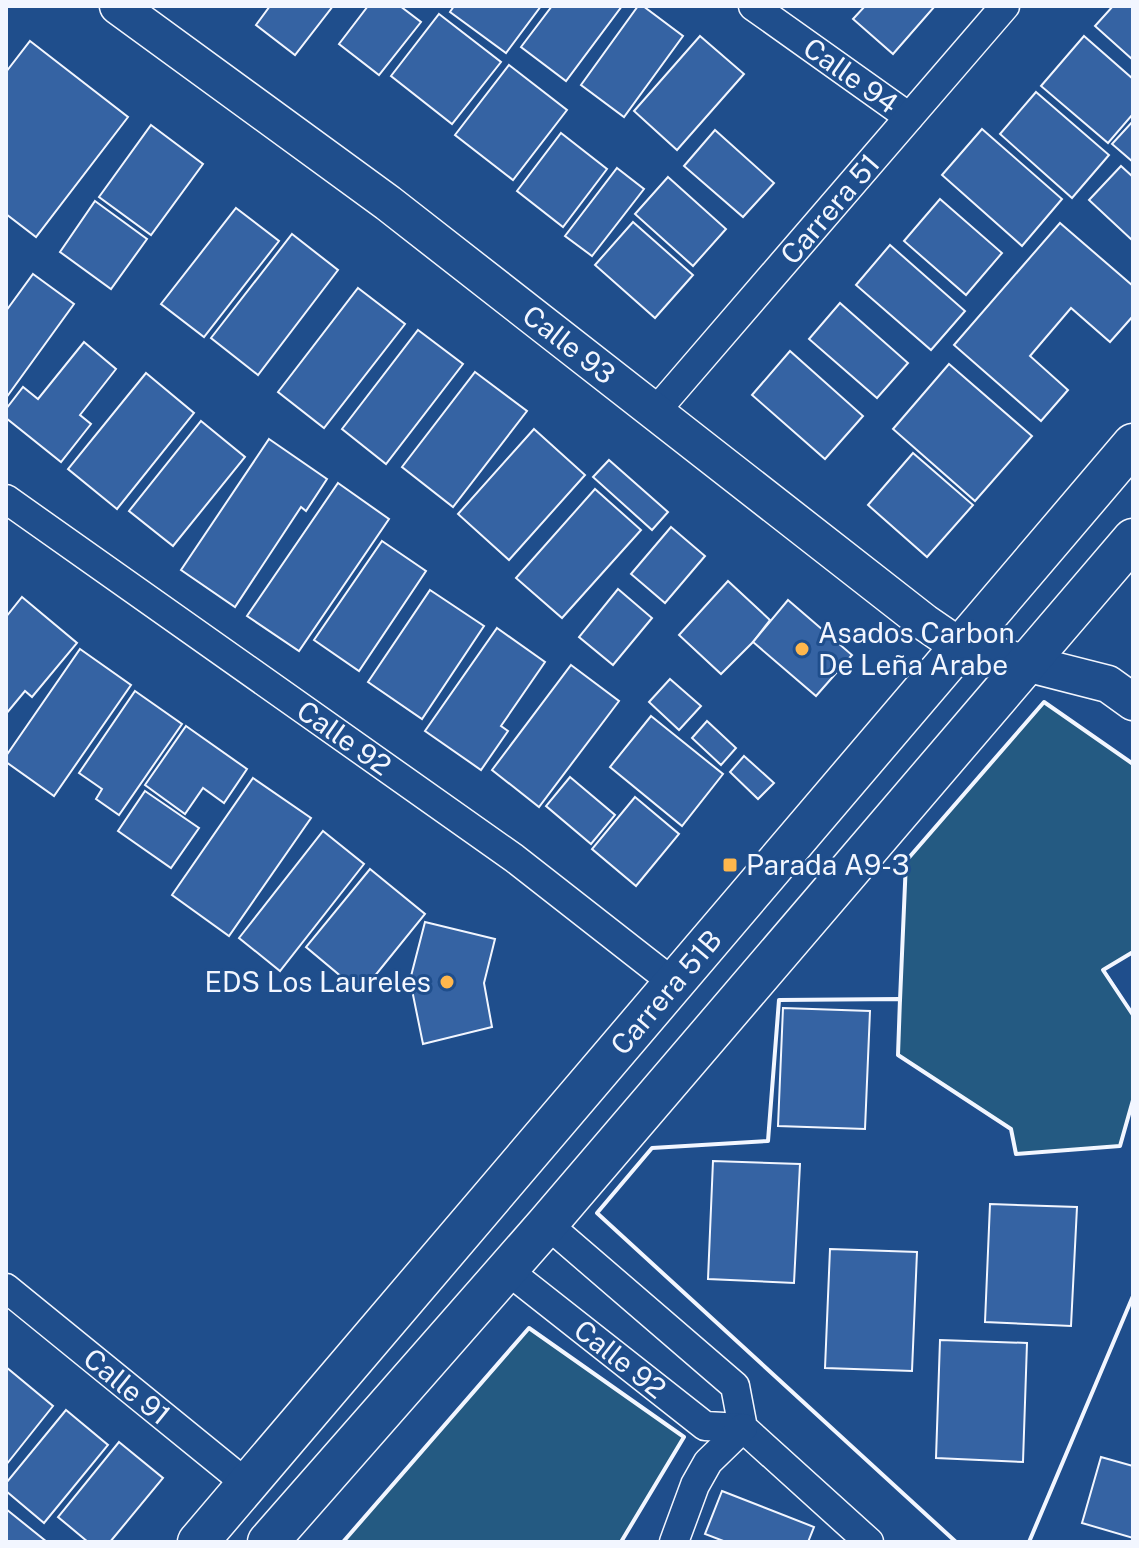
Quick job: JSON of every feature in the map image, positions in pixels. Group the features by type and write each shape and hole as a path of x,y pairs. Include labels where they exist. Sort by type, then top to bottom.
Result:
{"main road":[{"name":"Carrera 51B","path":"198,1542 1133,444"},
{"name":"Carrera 51B","path":"268,1542 547,1224 1133,539"}],"street":[{"name":"Calle 93","path":"118,6 388,203 924,622 959,646 1027,662"},
{"name":"Calle 94","path":"753,6 909,117"},
{"name":"Carrera 51","path":"655,412 1005,6"},
{"name":"Calle 92","path":"6,499 514,858 675,984"},
{"path":"1027,662 1108,684 1133,702"},
{"name":"Calle 92","path":"507,1270 705,1426 743,1428 735,1386 547,1224"},
{"name":"Calle 91","path":"6,1288 248,1485"},
{"path":"674,1542 695,1485 708,1462 743,1428 869,1542"}],"shaded area":[{"path":"1044,702 1133,764 1133,952 1104,970 1133,1015 1133,1100 1120,1146 1016,1154 1011,1129 898,1055 906,861"},
{"path":"529,1328 684,1437 621,1542 343,1542"}],"building":[{"path":"270,6 333,6 295,55 256,25"},
{"path":"368,6 400,6 421,22 379,75 339,44"},
{"path":"454,6 541,6 506,53 450,12"},
{"path":"552,6 622,6 566,81 521,47"},
{"path":"638,6 643,6 683,36 624,117 581,85"},
{"path":"865,6 935,6 893,54 853,19"},
{"path":"1113,6 1133,6 1133,60 1095,26"},
{"path":"439,14 501,62 452,124 391,76"},
{"path":"700,36 744,74 677,150 634,111"},
{"path":"1084,36 1133,79 1133,114 1108,143 1041,86"},
{"path":"30,41 128,117 36,237 6,214 6,72"},
{"path":"509,65 567,110 513,180 455,135"},
{"path":"1036,92 1109,155 1072,198 1000,134"},
{"path":"1133,121 1133,162 1112,144"},
{"path":"151,125 203,164 151,235 99,197"},
{"path":"982,129 1062,199 1022,246 942,175"},
{"path":"715,130 774,183 743,217 684,166"},
{"path":"561,133 607,169 563,227 517,191"},
{"path":"1121,166 1133,177 1133,241 1089,200"},
{"path":"617,168 644,189 592,256 565,236"},
{"path":"668,177 726,229 693,266 635,214"},
{"path":"940,199 1002,253 966,295 904,241"},
{"path":"95,201 147,239 111,289 60,252"},
{"path":"236,208 279,241 204,337 161,304"},
{"path":"633,222 693,275 655,318 595,265"},
{"path":"1060,223 1133,286 1133,316 1110,342 1071,308 1030,356 1068,390 1041,421 954,345"},
{"path":"292,234 338,270 258,375 211,338"},
{"path":"890,245 965,311 931,350 856,285"},
{"path":"33,274 74,304 6,398 6,311"},
{"path":"358,288 405,324 324,428 278,392"},
{"path":"840,303 908,363 877,398 809,339"},
{"path":"418,330 463,364 386,464 342,429"},
{"path":"84,342 116,369 80,415 91,424 61,462 6,418 6,409 23,387 38,399"},
{"path":"790,351 863,416 825,459 752,395"},
{"path":"949,364 1032,436 975,501 893,429"},
{"path":"475,372 527,411 453,507 402,467"},
{"path":"146,373 194,413 117,509 68,469"},
{"path":"201,421 245,457 173,546 129,511"},
{"path":"534,429 585,475 509,560 458,514"},
{"path":"269,439 327,479 306,511 301,507 235,607 181,570"},
{"path":"913,453 973,505 927,557 868,505"},
{"path":"609,460 668,512 652,530 593,477"},
{"path":"338,483 389,519 299,651 247,616"},
{"path":"595,489 641,530 562,618 516,578"},
{"path":"671,527 705,556 665,603 631,574"},
{"path":"382,541 426,571 359,671 314,640"},
{"path":"728,581 770,620 721,674 679,635"},
{"path":"618,589 652,618 613,665 579,637"},
{"path":"430,590 484,626 422,719 368,682"},
{"path":"22,597 77,643 32,697 25,691 6,714 6,617"},
{"name":"Asados Carbon De Leña Arabe","path":"788,600 852,655 816,696 753,642"},
{"path":"497,628 545,662 501,726 508,731 481,770 425,731"},
{"path":"80,649 131,685 54,796 6,762 6,756"},
{"path":"571,665 619,701 539,807 492,770"},
{"path":"670,679 701,706 679,730 649,702"},
{"path":"135,691 182,724 119,815 96,799 102,789 79,773"},
{"path":"651,716 723,774 682,826 610,767"},
{"path":"707,721 736,748 721,765 692,738"},
{"path":"186,726 247,769 224,803 203,788 185,814 145,785"},
{"path":"744,756 774,783 758,799 730,772"},
{"path":"570,777 615,815 591,844 546,806"},
{"path":"253,778 311,818 229,936 172,895"},
{"path":"145,791 199,828 171,868 118,831"},
{"path":"635,797 679,834 636,886 592,849"},
{"path":"323,831 364,864 280,971 239,938"},
{"path":"370,869 425,914 361,993 306,947"},
{"name":"EDS Los Laureles","path":"425,922 495,939 484,983 492,1027 423,1044 410,980"},
{"path":"783,1008 870,1011 865,1129 778,1126"},
{"path":"713,1161 800,1164 794,1283 708,1279"},
{"path":"990,1204 1077,1207 1071,1326 985,1322"},
{"path":"830,1249 917,1252 912,1371 825,1368"},
{"path":"940,1340 1027,1343 1023,1462 936,1458"},
{"path":"6,1367 53,1406 6,1465"},
{"path":"66,1410 108,1445 44,1523 6,1491 6,1483"},
{"path":"119,1442 163,1478 110,1542 88,1542 58,1517"},
{"path":"1101,1457 1133,1466 1133,1538 1082,1523"},
{"path":"722,1491 814,1527 808,1542 726,1542 705,1534"},
{"path":"6,1509 47,1542 6,1542"}],"wall":[{"path":"900,1000 906,861 1044,702 1133,764"},
{"path":"1133,952 1103,970 1133,1015"},
{"path":"956,1542 597,1213 652,1148 768,1141 779,1000 900,999 898,1055 1011,1129 1016,1154 1120,1146 1133,1100"},
{"path":"1029,1542 1133,1296"},
{"path":"343,1542 529,1328 684,1437 621,1542"}],"place":[{"name":"Asados Carbon De Leña Arabe","path":"802,649"},
{"name":"Parada A9-3","path":"730,865"},
{"name":"EDS Los Laureles","path":"447,982"}]}
